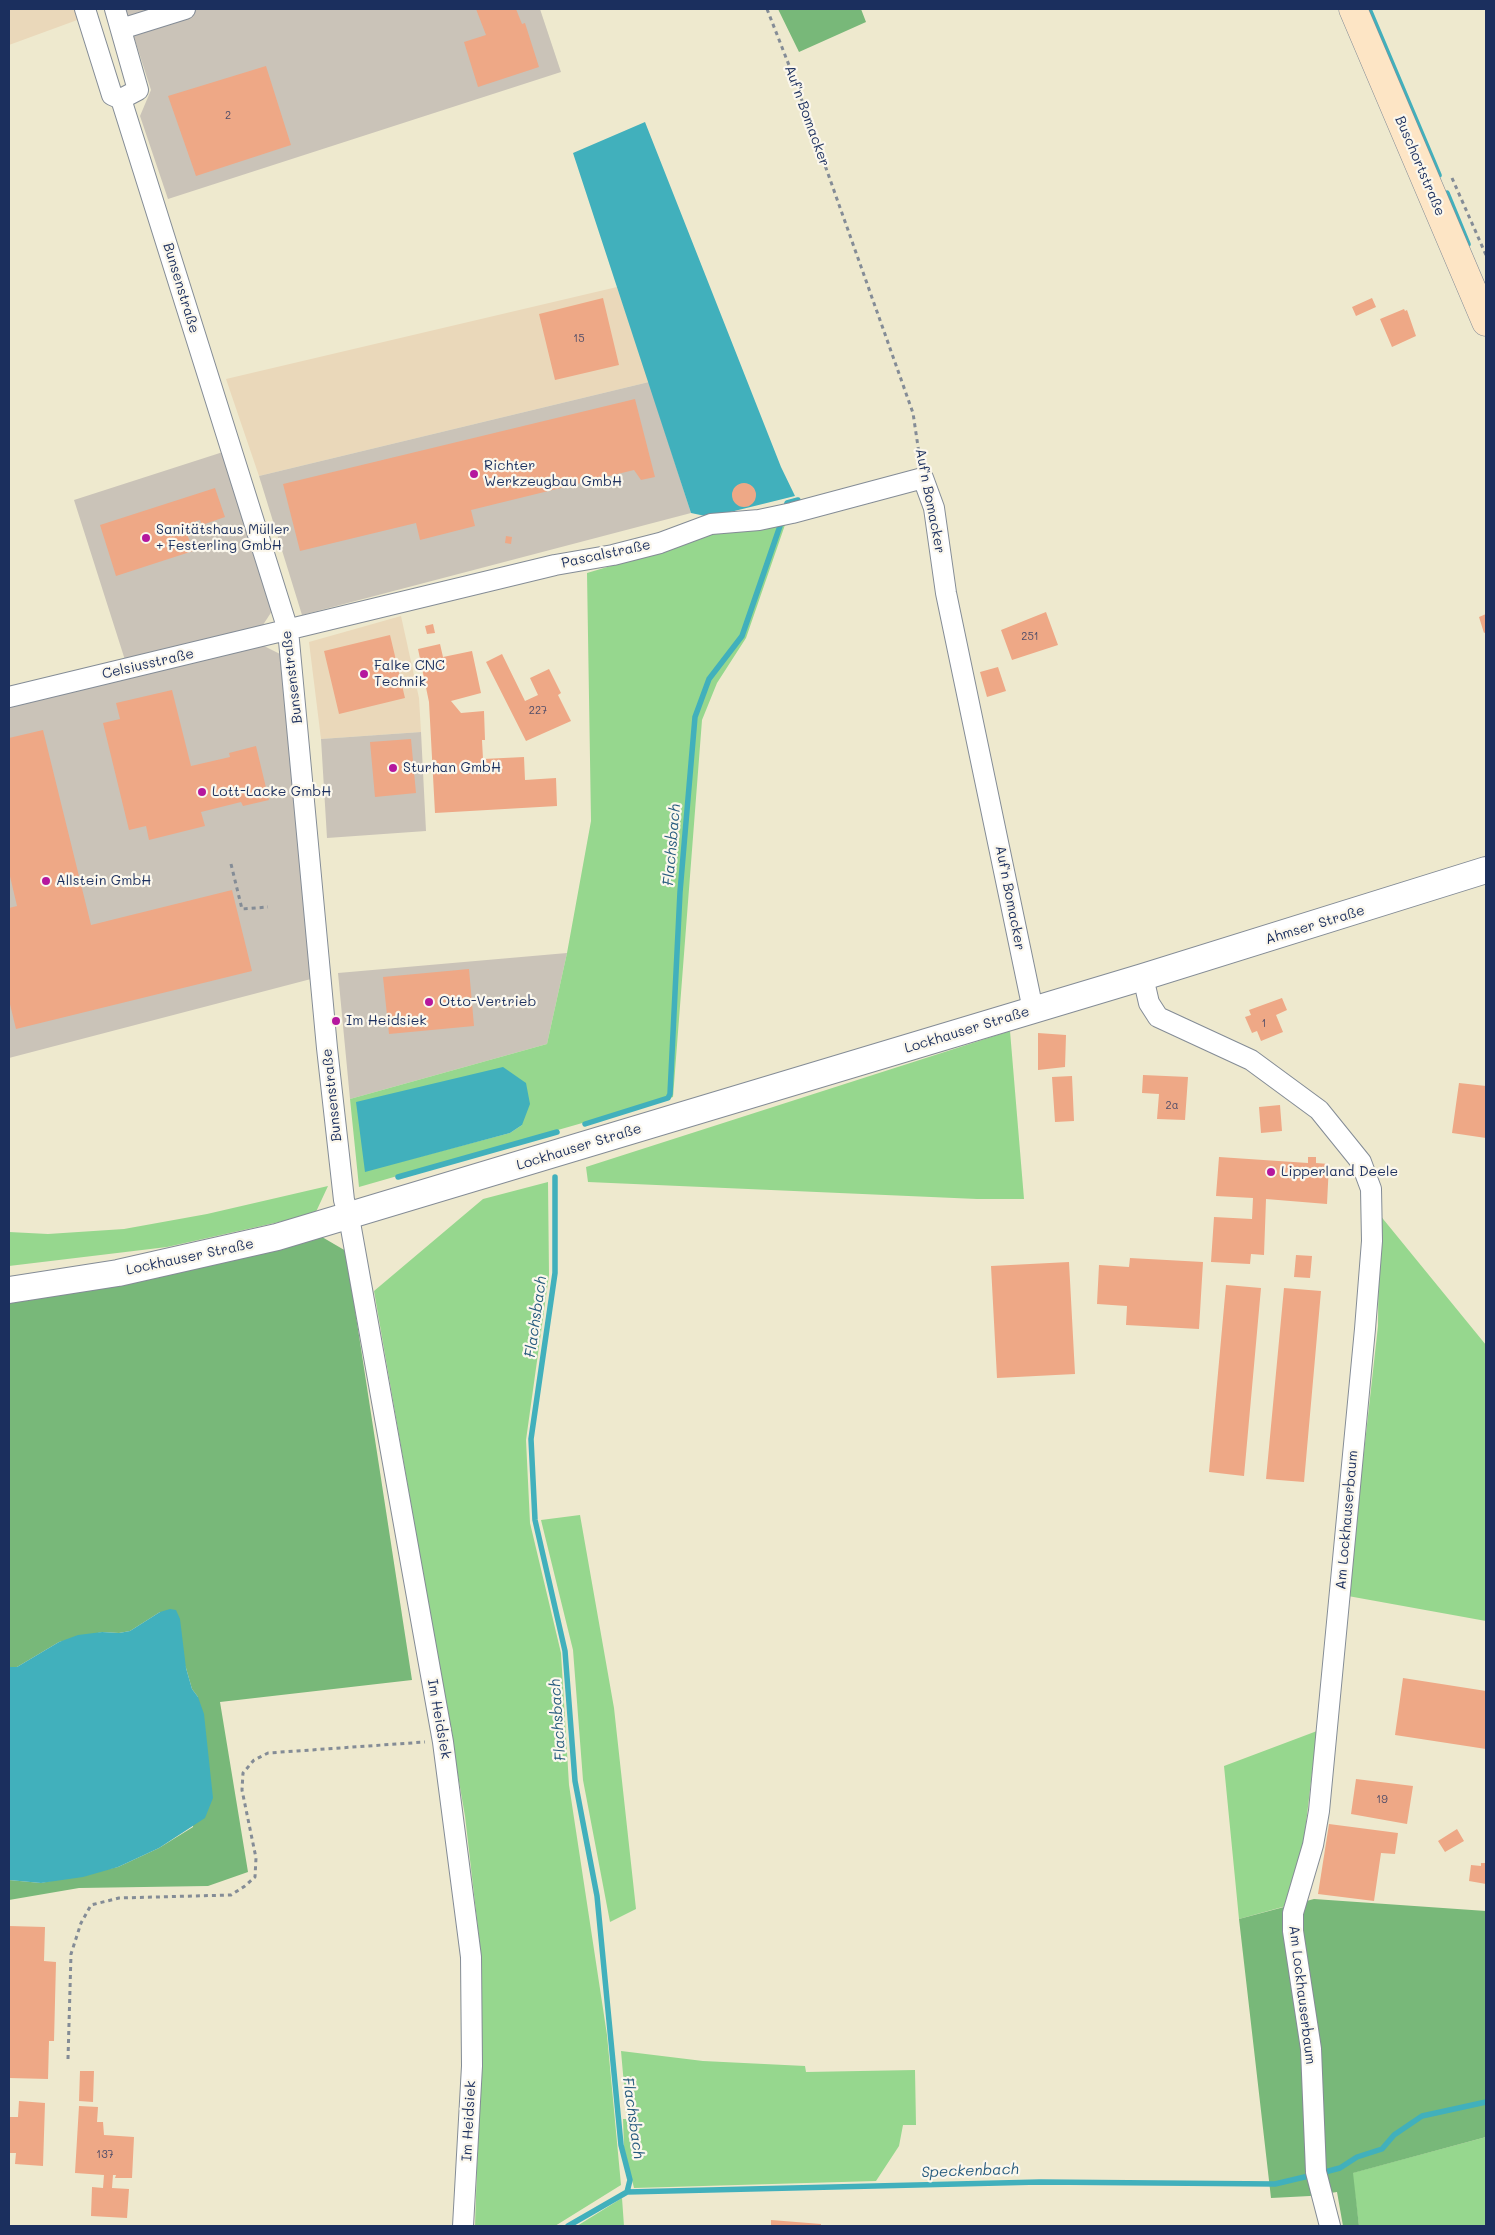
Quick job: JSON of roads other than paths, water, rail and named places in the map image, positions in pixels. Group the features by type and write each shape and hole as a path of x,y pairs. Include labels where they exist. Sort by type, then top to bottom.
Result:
{"main road":[{"name":"Buschortstraße","path":"1353,9 1486,322"}],"street":[{"name":"Bunsenstraße","path":"85,9 112,95 121,99 288,630 327,1048 344,1200 349,1217"},
{"path":"115,9 138,90 121,99"},
{"path":"121,30 185,9"},
{"name":"Pascalstraße","path":"288,630 555,564 660,543 711,524 759,520 792,513 923,478"},
{"name":"Auf'n Bomacker","path":"923,478 934,508 946,593 1033,1010"},
{"name":"Celsiusstraße","path":"9,697 288,630"},
{"name":"Ahmser Straße","path":"1143,977 1486,870"},
{"name":"Lockhauser Straße","path":"9,1290 172,1262 277,1237 349,1217 1143,977"},
{"name":"Am Lockhauserbaum","path":"1143,977 1149,1004 1158,1017 1251,1060 1319,1110 1361,1162 1371,1189 1372,1241 1365,1329 1319,1811 1312,1845 1293,1913 1293,1931 1310,2049 1316,2172 1330,2226"},
{"name":"Im Heidsiek","path":"349,1217 443,1742 470,1957 472,2066 464,2226"}],"water":[{"path":"645,122 781,467 795,496 710,517 691,513 573,153"},
{"path":"503,1067 526,1083 530,1104 522,1125 510,1133 365,1172 356,1102"},
{"path":"170,1609 176,1610 180,1619 186,1668 192,1689 198,1697 204,1714 213,1798 205,1818 159,1848 118,1867 83,1877 41,1883 9,1880 9,1667 17,1667 59,1642 78,1635 130,1631 160,1612"}],"waterway":[{"path":"1369,9 1439,175"},
{"path":"1447,193 1468,244"},
{"name":"Flachsbach","path":"786,506 787,503 798,500"},
{"name":"Flachsbach","path":"585,1124 668,1098 670,1094 680,892 695,717 709,679 742,636 780,526"},
{"path":"398,1177 557,1132"},
{"name":"Flachsbach","path":"555,1177 555,1273 531,1439 535,1520 565,1651 575,1781 597,1896 621,2145 630,2180 627,2192 568,2226"},
{"name":"Speckenbach","path":"1321,2173 1340,2168 1357,2157 1382,2149 1394,2135 1422,2116 1486,2102"},
{"name":"Speckenbach","path":"627,2192 1040,2182 1275,2184 1313,2175"}],"place":[{"name":"Richter Werkzeugbau GmbH","path":"474,474"},
{"name":"Sanitätshaus Müller + Festerling GmbH","path":"146,538"},
{"name":"Falke CNC Technik","path":"364,674"},
{"name":"Sturhan GmbH","path":"393,768"},
{"name":"Lott-Lacke GmbH","path":"202,792"},
{"name":"Allstein GmbH","path":"46,881"},
{"name":"Otto-Vertrieb","path":"429,1002"},
{"name":"Im Heidsiek","path":"336,1021"},
{"name":"Lipperland Deele","path":"1271,1172"}]}
